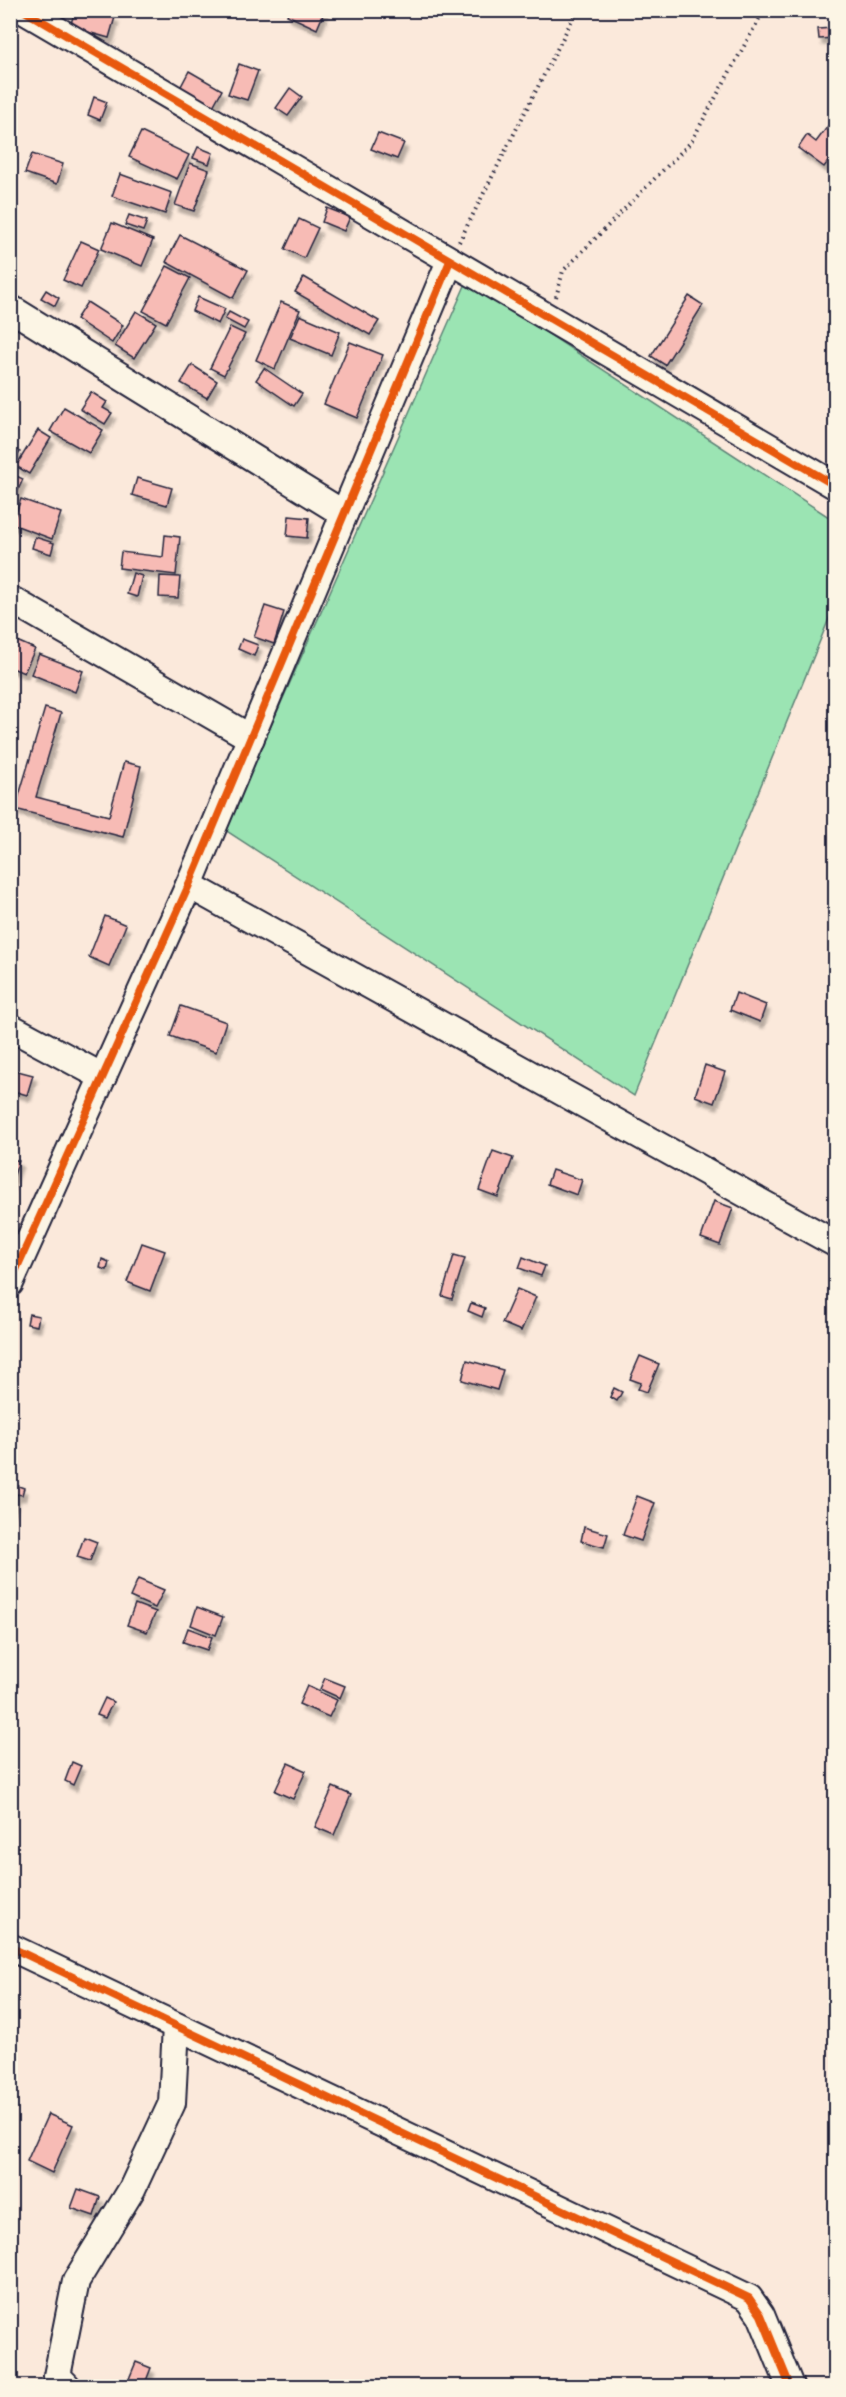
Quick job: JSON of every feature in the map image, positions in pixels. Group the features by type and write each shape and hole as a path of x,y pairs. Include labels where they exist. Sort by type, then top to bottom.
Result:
{"street":[{"path":"23,10 836,486"},
{"path":"10,1283 189,885 450,261"},
{"path":"10,308 344,514"},
{"path":"10,599 251,738"},
{"path":"189,885 836,1244"},
{"path":"10,1027 104,1077"},
{"path":"10,1947 749,2298 761,2314 790,2386"},
{"path":"67,2386 57,2376 76,2281 132,2189 172,2103 176,2026"}],"path":[{"path":"450,261 577,10"},
{"path":"549,320 563,271 691,142 764,10"}],"green space":[{"path":"467,281 835,521 835,604 634,1096 225,830"}],"building":[{"path":"75,10 93,10 115,17 109,38 70,27"},
{"path":"289,10 325,10 317,29 287,15"},
{"path":"834,28 835,38 819,39 818,29"},
{"path":"239,64 258,71 247,100 228,94"},
{"path":"189,71 222,90 212,108 179,90"},
{"path":"290,88 302,97 288,116 276,108"},
{"path":"94,97 107,102 100,120 88,115"},
{"path":"831,122 836,125 836,151 824,167 798,148 807,135 816,142"},
{"path":"141,132 189,155 177,179 129,157"},
{"path":"378,133 404,143 397,159 371,149"},
{"path":"198,147 213,153 209,164 193,158"},
{"path":"32,154 63,164 57,184 25,173"},
{"path":"190,163 209,170 194,211 175,205"},
{"path":"120,174 172,193 165,214 112,196"},
{"path":"327,208 350,217 344,231 322,222"},
{"path":"129,215 147,221 143,231 125,225"},
{"path":"299,219 318,228 304,258 285,249"},
{"path":"112,223 153,240 142,266 101,249"},
{"path":"180,235 248,270 233,298 166,262"},
{"path":"81,241 99,249 81,288 63,280"},
{"path":"167,266 190,278 166,323 143,311"},
{"path":"304,277 379,321 370,335 295,292"},
{"path":"46,290 59,298 55,306 41,298"},
{"path":"689,296 703,305 665,365 651,356"},
{"path":"198,297 225,309 218,324 192,311"},
{"path":"87,302 123,325 112,343 76,319"},
{"path":"281,302 300,310 275,369 256,360"},
{"path":"136,311 156,323 134,358 115,346"},
{"path":"229,312 248,322 244,329 225,319"},
{"path":"300,315 340,332 331,355 290,338"},
{"path":"230,327 245,334 224,375 210,368"},
{"path":"350,342 383,355 357,418 324,404"},
{"path":"192,365 217,381 207,398 181,383"},
{"path":"264,368 302,394 294,406 256,380"},
{"path":"91,392 107,402 103,408 112,413 105,424 80,409"},
{"path":"64,407 103,430 89,453 50,431"},
{"path":"38,430 51,438 29,474 16,466"},
{"path":"10,447 20,452 12,466 10,466"},
{"path":"12,474 23,479 13,501 10,500"},
{"path":"137,478 172,488 167,505 132,495"},
{"path":"21,499 61,513 52,539 12,524"},
{"path":"289,516 309,518 307,538 287,536"},
{"path":"165,535 180,537 176,575 119,568 121,552 163,557"},
{"path":"35,537 54,543 51,554 32,548"},
{"path":"133,573 142,576 137,597 127,594"},
{"path":"160,576 180,577 178,598 159,597"},
{"path":"265,606 284,612 274,644 254,637"},
{"path":"10,638 35,649 24,673 10,667"},
{"path":"242,639 258,645 254,656 238,649"},
{"path":"39,654 83,671 75,692 31,674"},
{"path":"45,708 61,713 36,797 109,816 124,762 141,766 123,837 15,809"},
{"path":"105,916 126,925 109,966 89,957"},
{"path":"736,993 766,1005 760,1022 730,1010"},
{"path":"181,1006 226,1022 216,1052 170,1036"},
{"path":"705,1065 725,1072 714,1103 695,1096"},
{"path":"10,1069 33,1075 27,1095 10,1090"},
{"path":"493,1151 513,1158 498,1197 479,1190"},
{"path":"10,1158 19,1161 10,1186"},
{"path":"552,1170 582,1180 577,1195 547,1184"},
{"path":"714,1201 733,1208 720,1245 701,1238"},
{"path":"142,1243 165,1251 150,1291 127,1282"},
{"path":"454,1255 465,1258 452,1299 442,1296"},
{"path":"523,1257 545,1266 541,1276 519,1268"},
{"path":"102,1259 109,1262 107,1270 100,1268"},
{"path":"517,1289 536,1297 521,1331 502,1323"},
{"path":"471,1303 485,1308 482,1317 468,1311"},
{"path":"29,1314 39,1316 37,1326 27,1324"},
{"path":"640,1356 659,1364 647,1392 638,1389 641,1383 630,1379"},
{"path":"467,1360 503,1370 497,1390 462,1380"},
{"path":"614,1388 622,1392 617,1401 610,1397"},
{"path":"10,1483 24,1488 22,1495 17,1494 10,1512"},
{"path":"637,1496 655,1503 641,1541 623,1535"},
{"path":"584,1527 608,1534 604,1547 581,1541"},
{"path":"84,1537 97,1542 90,1561 77,1557"},
{"path":"138,1579 164,1590 155,1608 130,1597"},
{"path":"135,1604 156,1612 147,1632 127,1625"},
{"path":"197,1607 223,1617 216,1635 191,1625"},
{"path":"188,1628 212,1637 207,1650 183,1642"},
{"path":"325,1678 345,1686 340,1698 320,1689"},
{"path":"307,1686 337,1700 329,1717 299,1704"},
{"path":"105,1698 113,1702 105,1718 97,1715"},
{"path":"72,1762 81,1766 73,1785 65,1781"},
{"path":"288,1763 306,1771 293,1799 275,1791"},
{"path":"333,1787 351,1795 334,1835 315,1827"},
{"path":"48,2114 73,2125 52,2173 27,2161"},
{"path":"78,2189 100,2197 94,2216 71,2208"},
{"path":"136,2362 151,2368 144,2386 126,2386"}],"cycle path":[{"path":"23,10 836,486"},
{"path":"10,1283 189,885 450,261"},
{"path":"10,1947 749,2298 761,2315 790,2386"}]}
